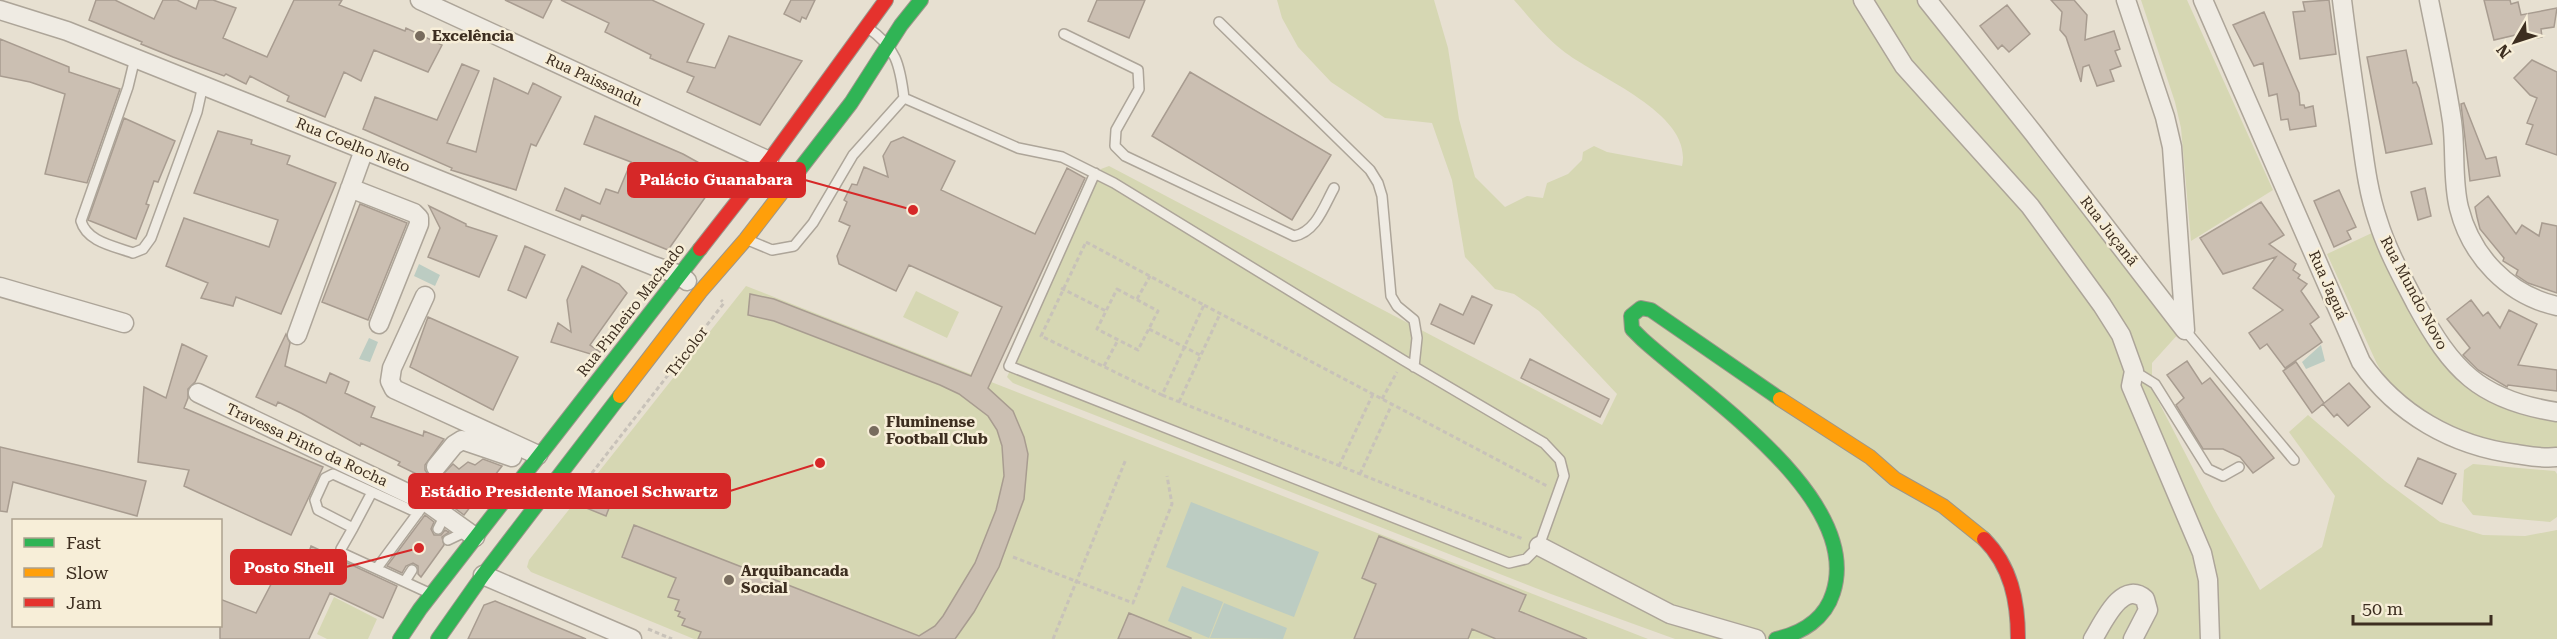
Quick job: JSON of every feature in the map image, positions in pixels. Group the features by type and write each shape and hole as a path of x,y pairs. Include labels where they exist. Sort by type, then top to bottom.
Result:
{"main road":[{"name":"Rua Pinheiro Machado","path":"400,639 472,534 534,461 769,161 886,0"},
{"path":"438,639 483,575 703,289 746,239 851,103 888,45 921,0"},
{"path":"1776,639 1805,628 1815,621 1830,602 1838,578 1833,541 1813,500 1776,452 1632,330 1630,324 1632,314 1641,308 1651,310 1870,457 1895,479 1943,506 1974,529 1995,550 2010,578 2019,610 2018,639"}],"street":[{"name":"Rua Paissandu","path":"420,0 769,161"},
{"path":"1863,0 1904,66 2030,206 2121,335 2134,371 2131,386 2202,553 2208,580 2210,639"},
{"name":"Rua Juçanã","path":"1927,0 2185,330"},
{"path":"2126,0 2165,117 2172,147 2185,330"},
{"name":"Rua Jaguá","path":"2203,0 2361,362 2376,383 2422,422 2465,443 2496,451 2548,458 2557,457"},
{"name":"Rua Mundo Novo","path":"2342,0 2367,178 2378,224 2396,265 2432,333 2461,371 2488,391 2505,399 2557,412"},
{"path":"2429,0 2451,119 2455,149 2456,192 2464,225 2481,256 2505,282 2537,300 2557,306"},
{"name":"Rua Coelho Neto","path":"0,10 67,31 654,267 680,275 703,289"},
{"path":"297,335 364,150"},
{"path":"350,188 414,213 419,218 419,224 379,324"},
{"path":"0,287 124,323"},
{"path":"425,296 392,368 390,381 394,389 534,461"},
{"name":"Travessa Pinto da Rocha","path":"198,393 422,507 442,522 472,534"},
{"path":"436,467 454,445 462,440 534,461"},
{"path":"1539,546 1670,614 1756,639"},
{"path":"483,575 635,632"},
{"path":"2093,639 2121,598 2130,593 2140,596 2147,604 2146,616 2133,639"}],"lane":[{"path":"1219,22 1370,170 1378,183 1382,196 1391,296 1397,306 1414,320 1417,338 1414,367"},
{"path":"746,239 772,250 794,246 813,222 853,155 904,98 900,67 888,45 866,27"},
{"path":"1064,34 1138,70 1139,89 1116,130 1115,146 1125,156 1294,236 1303,235 1312,227 1334,188"},
{"path":"135,58 128,87 81,221 83,230 91,237 133,253 143,249 152,238 197,112 203,85"},
{"path":"904,98 1018,148 1062,157 1095,173 1414,367 1544,443 1560,460 1564,476 1539,546 1526,559 1509,562 1009,366 1095,173"},
{"name":"Rua Juçanã","path":"2185,330 2294,460"},
{"path":"2134,371 2155,384 2208,469 2223,476 2240,467"},
{"path":"353,528 318,510 316,506 315,500 325,478 333,474 372,492 422,507 377,568"},
{"path":"372,492 341,549 342,553 432,594"},
{"path":"448,540 472,534"},
{"path":"405,581 412,570"}],"path":[{"path":"1539,546 1162,396 1041,336 1086,242 1558,492"},
{"path":"1137,300 1150,276"},
{"path":"1046,280 1106,311"},
{"name":"Tricolor","path":"578,492 724,303 703,289"},
{"path":"1117,289 1137,300 1158,311 1138,350 1097,329 1117,289"},
{"path":"1162,396 1204,305"},
{"path":"1179,402 1220,314"},
{"path":"1149,329 1200,355"},
{"path":"1104,366 1118,340"},
{"path":"1382,399 1403,360"},
{"path":"1339,466 1373,394"},
{"path":"1360,474 1392,404"},
{"path":"1053,639 1126,459"},
{"path":"1012,557 1133,603 1172,504 1167,476"},
{"path":"635,632 672,639"}],"green space":[{"path":"1277,0 1434,0 1448,48 1459,119 1475,177 1505,207 1527,196 1543,198 1547,183 1568,174 1582,160 1583,152 1594,146 1607,152 1682,166 1682,147 1673,129 1658,113 1639,98 1562,50 1543,33 1514,0 1925,0 2180,332 2152,363 2152,389 2214,509 2260,590 2322,547 2335,496 2289,432 2308,415 2385,481 2440,522 2483,535 2525,536 2557,530 2557,639 1675,639 1551,594 1013,383 1007,377 1101,169 1109,166 1602,425 1617,394 1539,311 1514,294 1495,289 1465,257 1452,180 1432,123 1385,118 1331,82 1298,47 1282,18"},
{"path":"2141,0 2187,0 2273,190 2191,241 2181,128 2175,102"},
{"path":"2374,232 2438,356 2466,382 2501,405 2528,416 2557,420 2557,448 2521,447 2478,440 2417,413 2388,382 2377,364 2327,254"},
{"name":"Fluminense Football Club","path":"746,286 1648,639 694,639 531,572 527,567 529,560"},
{"path":"916,291 959,312 947,338 903,317"},
{"path":"2473,464 2555,471 2557,474 2557,517 2550,522 2473,515 2462,501 2464,470"},
{"path":"334,597 377,619 368,639 327,639 317,634"}],"shaded area":[{"path":"419,264 440,275 435,286 414,276"},
{"path":"369,338 378,342 370,362 359,359"},
{"path":"2321,345 2325,361 2306,369 2302,362"},
{"path":"1191,502 1319,552 1294,617 1166,567"},
{"path":"1182,586 1223,602 1209,638 1168,621"},
{"path":"1224,603 1287,628 1283,639 1210,638"}],"building":[{"path":"96,0 115,0 154,19 163,0 177,0 196,9 199,0 213,0 236,8 223,38 267,57 294,0 342,0 339,5 405,31 406,28 442,45 428,72 374,50 361,81 344,72 325,117 287,101 289,96 250,76 246,84 226,74 224,76 141,44 142,42 89,20"},
{"path":"505,0 552,0 543,18"},
{"path":"561,0 652,0 704,24 687,62 715,68 729,36 802,61 760,125 687,92 694,77 650,58 651,55 605,32 609,23"},
{"path":"791,0 815,0 806,19 802,17 800,22 784,14"},
{"path":"1097,0 1145,0 1129,38 1088,21"},
{"path":"2051,0 2074,0 2087,15 2085,40 2114,31 2120,49 2115,51 2121,66 2110,70 2114,81 2097,86 2089,65 2083,67 2081,82 2066,37 2060,30 2062,12"},
{"path":"2329,0 2336,54 2300,59 2293,12 2305,11 2303,2"},
{"path":"2484,0 2510,0 2511,4 2518,2 2521,15 2557,8 2554,27 2541,29 2542,37 2522,41 2520,34 2494,40"},
{"path":"2007,5 2030,34 2009,52 2002,45 1998,49 1980,26"},
{"path":"2264,12 2299,93 2300,105 2304,105 2305,108 2313,106 2316,126 2290,130 2288,119 2281,120 2277,94 2269,96 2263,63 2254,66 2233,25"},
{"path":"0,39 69,67 69,72 120,89 87,183 45,174 65,94 30,82 0,76"},
{"path":"2406,50 2413,83 2416,82 2419,88 2432,144 2386,153 2367,57"},
{"path":"2532,60 2557,72 2557,155 2526,144 2533,125 2527,123 2537,98 2530,95 2514,78"},
{"path":"462,64 479,71 447,143 476,152 494,78 528,94 533,83 561,97 536,146 531,144 516,190 451,170 452,168 363,129 375,97 437,120"},
{"path":"1190,72 1331,155 1292,220 1152,136"},
{"path":"2464,103 2486,159 2496,157 2500,176 2470,181 2461,104"},
{"path":"595,116 683,154 721,175 668,250 582,215 580,220 556,210 565,188 600,204 606,189 618,193 631,162 584,144"},
{"path":"124,118 175,141 158,182 154,181 146,204 149,205 136,239 88,220"},
{"path":"218,131 252,140 251,144 290,156 287,164 336,183 281,314 236,297 233,306 201,298 208,283 166,266 184,218 269,247 278,220 194,193"},
{"path":"903,137 955,161 941,190 1035,234 1067,168 1085,178 988,388 1013,411 1024,437 1028,454 1024,499 999,567 974,612 955,639 698,639 701,632 682,625 685,619 678,616 680,612 675,610 679,600 668,597 676,578 622,557 634,525 919,636 935,626 943,616 975,563 996,510 1004,476 1002,446 997,430 988,416 959,394 940,385 774,321 748,315 750,294 774,299 971,376 1002,307 909,265 896,291 839,264 837,256 850,226 839,221 847,202 844,200 852,184 857,185 864,167 888,177 883,156 891,142"},
{"path":"2425,188 2431,216 2418,220 2411,192"},
{"path":"2339,190 2356,227 2347,231 2351,239 2334,247 2314,201"},
{"path":"2488,196 2516,234 2522,225 2539,236 2542,223 2557,226 2557,293 2528,283 2516,275 2518,270 2503,261 2504,258 2480,229 2475,207"},
{"path":"2261,202 2284,235 2269,244 2296,264 2293,270 2300,275 2298,278 2307,284 2301,291 2319,317 2310,324 2322,342 2285,368 2267,344 2260,349 2249,333 2283,310 2253,288 2276,257 2223,274 2200,238"},
{"path":"360,204 407,223 368,320 322,302"},
{"path":"429,206 466,226 497,236 479,277 428,257 440,228"},
{"path":"525,246 545,255 526,298 508,290"},
{"path":"582,266 619,284 627,293 590,345 600,352 597,356 551,342 558,323 571,332 567,300"},
{"path":"1472,296 1492,305 1474,344 1431,324 1440,304 1463,315"},
{"path":"2471,300 2483,316 2488,312 2500,328 2509,310 2537,324 2518,365 2557,370 2557,391 2508,385 2507,387 2478,370 2463,355 2470,348 2447,319"},
{"path":"428,317 518,357 493,410 410,367"},
{"path":"286,334 290,343 285,366 326,383 330,373 349,382 345,393 375,407 371,417 423,436 424,431 444,439 425,465 429,476 439,478 453,464 459,469 468,462 475,465 483,459 502,466 464,515 426,487 431,481 398,465 400,462 361,443 360,446 278,402 276,406 256,397"},
{"path":"182,344 207,356 195,382 188,389 188,398 184,408 323,467 291,535 184,486 189,470 138,462 144,387 166,398"},
{"path":"1530,359 1609,399 1600,417 1521,378"},
{"path":"2187,361 2202,384 2210,378 2274,458 2253,473 2240,457 2223,449 2203,449 2176,405 2184,398 2167,375"},
{"path":"2296,362 2324,403 2312,413 2283,371"},
{"path":"2349,383 2370,407 2348,426 2337,414 2334,417 2323,404"},
{"path":"0,447 146,481 137,516 13,482 7,512 0,511"},
{"path":"2418,458 2456,474 2442,504 2405,486"},
{"path":"583,492 611,503 606,516 574,503"},
{"path":"425,515 434,522 431,529 434,535 441,535 445,530 449,532 442,537 444,545 421,577 418,574 418,566 413,563 406,566 402,573 387,566"},
{"path":"1379,536 1526,595 1519,611 1587,639 1496,639 1472,629 1468,639 1354,639 1376,584 1362,578"},
{"path":"311,546 397,586 383,618 330,593 309,639 220,639 222,600 256,613 278,571 300,580"},
{"path":"495,601 586,639 468,639 484,605"},
{"path":"1129,613 1191,638 1191,639 1118,639"}],"traffic: fast":[{"path":"786,187 851,103 901,25 921,0"},
{"path":"400,639 420,609 700,249"},
{"path":"1776,639 1795,633 1811,624 1824,610 1833,593 1836,557 1825,521 1802,485 1771,451 1737,418 1642,339 1632,329 1631,316 1641,308 1651,310 1780,399"},
{"path":"438,639 483,575 620,396"}],"traffic: slow":[{"path":"620,396 700,292 746,239 786,187"},
{"path":"1780,399 1870,457 1895,479 1943,506 1984,539"}],"traffic: jam":[{"path":"700,249 769,161 886,0"},
{"path":"1984,539 2007,572 2014,598 2018,639"}],"place":[{"name":"Excelência","path":"420,36"},
{"name":"Palácio Guanabara","path":"913,210"},
{"name":"Fluminense Football Club","path":"874,431"},
{"name":"Estádio Presidente Manoel Schwartz","path":"820,463"},
{"name":"Posto Shell","path":"419,548"},
{"name":"Arquibancada Social","path":"729,580"}]}
